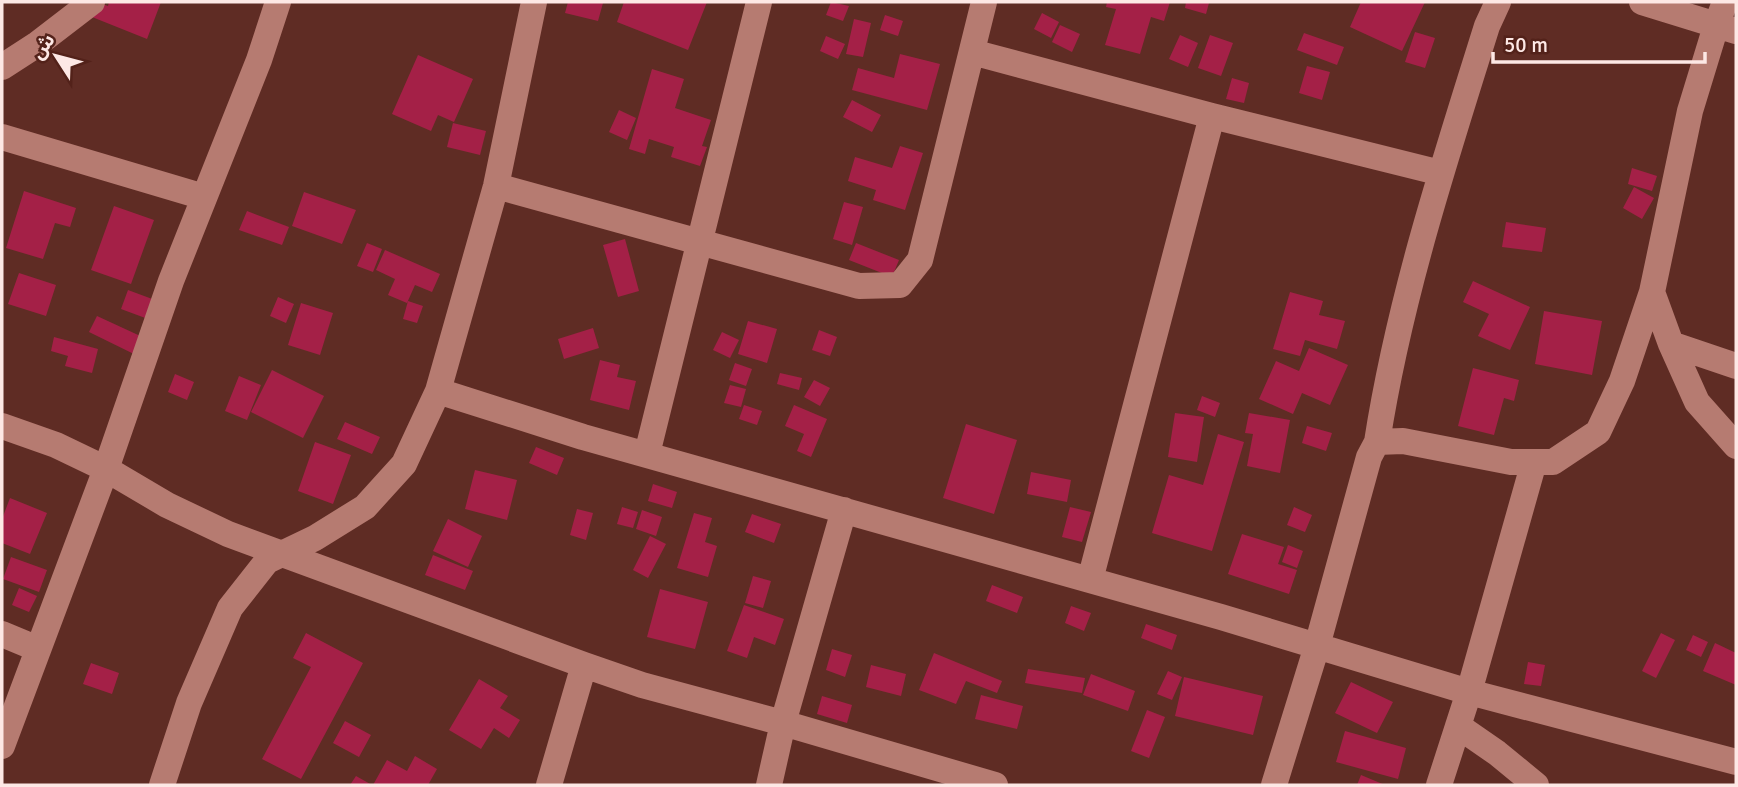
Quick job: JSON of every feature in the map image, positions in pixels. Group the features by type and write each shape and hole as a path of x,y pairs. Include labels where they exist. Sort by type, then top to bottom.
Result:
{"street":[{"path":"2,67 92,2"},
{"path":"2,746 106,469 171,281 259,60 278,2"},
{"path":"162,785 189,703 230,608 267,561 315,538 365,507 404,464 438,391 496,186 534,2"},
{"path":"647,454 760,2"},
{"path":"496,186 859,286 900,285 920,260 984,2"},
{"path":"1274,785 1317,646 1369,457 1377,442 1387,383 1423,233 1487,26 1498,2"},
{"path":"1377,442 1403,441 1511,462 1553,462 1598,432 1622,381 1652,292 1690,111 1726,20 1642,2"},
{"path":"971,52 1441,173"},
{"path":"1090,580 1212,116"},
{"path":"2,136 204,197"},
{"path":"1652,292 1671,344 1697,402 1736,446"},
{"path":"1671,344 1736,366"},
{"path":"438,391 1469,692 1736,762"},
{"path":"2,426 56,445 106,469 167,505 228,534 584,665 642,685 995,785"},
{"path":"1439,785 1469,692 1534,462"},
{"path":"769,785 783,723 844,510"},
{"path":"2,634 38,649"},
{"path":"549,785 584,665"},
{"path":"1458,726 1536,785"}],"building":[{"path":"97,2 108,6 109,2 161,2 147,39 87,15"},
{"path":"568,2 603,3 598,21 565,13"},
{"path":"624,2 707,2 688,50 617,22"},
{"path":"831,2 849,6 843,21 826,15"},
{"path":"1107,2 1170,2 1164,21 1151,17 1140,54 1105,45 1116,9 1106,7"},
{"path":"1186,2 1209,3 1206,14 1185,8"},
{"path":"1361,2 1425,2 1402,51 1350,27"},
{"path":"1042,13 1059,22 1051,38 1034,29"},
{"path":"885,15 903,21 898,36 880,30"},
{"path":"854,19 871,23 863,57 846,54"},
{"path":"1060,25 1080,34 1072,52 1052,42"},
{"path":"1415,32 1435,38 1425,68 1405,62"},
{"path":"1304,33 1344,47 1337,65 1297,50"},
{"path":"1180,35 1198,43 1188,67 1169,59"},
{"path":"1210,35 1233,43 1221,76 1198,68"},
{"path":"826,36 845,44 838,59 820,51"},
{"path":"900,54 940,64 927,110 852,90 858,68 894,78"},
{"path":"418,55 473,79 454,122 438,115 431,131 392,114"},
{"path":"1307,66 1330,72 1322,100 1299,93"},
{"path":"652,69 684,79 675,108 711,120 702,146 707,147 700,166 671,157 674,147 649,139 645,154 629,149"},
{"path":"1232,78 1249,83 1244,103 1226,99"},
{"path":"852,100 881,115 872,132 843,117"},
{"path":"619,110 636,118 627,140 609,132"},
{"path":"453,123 486,131 480,155 447,147"},
{"path":"900,146 923,153 905,210 873,200 876,190 848,181 855,157 892,168"},
{"path":"1632,168 1657,176 1652,191 1628,184"},
{"path":"1634,187 1654,198 1642,219 1623,208"},
{"path":"24,191 76,208 70,227 55,223 43,259 6,248"},
{"path":"304,192 356,210 342,244 292,226"},
{"path":"844,202 863,207 852,245 833,239"},
{"path":"114,206 154,220 131,284 91,270"},
{"path":"247,211 289,227 282,245 239,230"},
{"path":"1506,222 1546,228 1542,252 1502,247"},
{"path":"625,239 639,291 618,297 603,245"},
{"path":"367,243 382,249 373,272 357,266"},
{"path":"856,243 899,260 892,277 849,260"},
{"path":"385,250 440,274 432,292 415,285 407,303 388,295 395,279 376,270"},
{"path":"19,273 56,285 46,316 8,304"},
{"path":"1473,281 1530,307 1510,350 1478,336 1489,314 1463,302"},
{"path":"128,290 163,303 156,322 121,309"},
{"path":"1290,292 1323,301 1319,315 1345,321 1337,349 1305,340 1300,356 1273,349"},
{"path":"278,297 294,304 286,323 270,316"},
{"path":"408,301 423,306 417,323 403,319"},
{"path":"301,303 333,313 320,355 288,345"},
{"path":"1544,311 1602,321 1592,375 1535,364"},
{"path":"97,316 149,340 140,357 89,332"},
{"path":"748,321 777,329 767,363 738,354"},
{"path":"593,328 599,348 564,359 558,339"},
{"path":"819,330 837,337 830,356 812,350"},
{"path":"722,332 739,340 730,358 713,350"},
{"path":"54,337 98,349 92,373 65,366 68,356 51,351"},
{"path":"1309,348 1348,365 1330,405 1302,393 1293,414 1259,399 1276,361 1299,371"},
{"path":"600,360 620,365 617,377 636,381 629,410 590,400"},
{"path":"735,363 752,369 746,386 729,380"},
{"path":"1473,368 1519,380 1514,401 1504,398 1494,435 1458,426"},
{"path":"272,370 324,396 303,438 251,412"},
{"path":"780,373 802,378 799,390 777,384"},
{"path":"175,374 194,382 187,400 168,392"},
{"path":"239,376 261,385 247,420 225,411"},
{"path":"814,380 830,388 820,406 804,397"},
{"path":"730,385 746,389 741,407 724,403"},
{"path":"1202,396 1220,403 1215,417 1197,410"},
{"path":"744,405 762,411 757,425 739,419"},
{"path":"794,405 827,419 811,457 797,451 804,434 785,426"},
{"path":"1175,413 1204,417 1197,462 1168,457"},
{"path":"1249,413 1290,420 1280,473 1247,466 1253,434 1245,433"},
{"path":"345,422 380,437 372,454 337,439"},
{"path":"966,424 1017,440 994,514 943,498"},
{"path":"1307,426 1332,433 1326,451 1302,443"},
{"path":"1218,434 1244,442 1212,551 1152,533 1169,475 1203,485"},
{"path":"315,442 351,455 333,504 298,491"},
{"path":"536,447 564,458 557,475 529,463"},
{"path":"475,470 517,480 507,520 465,509"},
{"path":"1031,472 1071,480 1067,502 1027,494"},
{"path":"653,484 677,492 672,508 648,501"},
{"path":"10,498 47,513 30,554 2,543 2,519"},
{"path":"622,507 638,512 633,528 617,524"},
{"path":"1070,507 1091,512 1082,542 1062,537"},
{"path":"1294,507 1312,515 1305,532 1287,525"},
{"path":"577,509 593,513 586,540 570,535"},
{"path":"642,510 662,517 656,536 636,529"},
{"path":"694,513 712,518 705,542 717,546 708,577 677,568"},
{"path":"752,514 781,524 774,543 745,532"},
{"path":"448,519 482,536 468,567 433,551"},
{"path":"1242,534 1284,547 1278,564 1297,570 1289,594 1228,574"},
{"path":"650,536 666,544 648,578 633,570"},
{"path":"1288,545 1303,551 1297,568 1282,562"},
{"path":"433,555 473,571 465,590 425,575"},
{"path":"11,557 47,570 39,592 3,579"},
{"path":"753,576 771,581 763,608 745,603"},
{"path":"992,585 1023,597 1017,613 986,601"},
{"path":"19,588 37,596 29,612 12,605"},
{"path":"660,589 708,602 695,649 647,637"},
{"path":"744,605 784,619 775,645 754,637 747,658 727,651"},
{"path":"1071,606 1091,613 1084,631 1065,623"},
{"path":"1146,624 1177,635 1172,650 1141,638"},
{"path":"306,633 363,663 301,779 262,759 311,667 293,658"},
{"path":"1661,633 1675,640 1656,678 1642,671"},
{"path":"1693,635 1708,642 1701,657 1686,650"},
{"path":"1715,643 1736,653 1736,685 1703,671"},
{"path":"832,649 852,655 845,677 826,670"},
{"path":"934,653 1002,681 997,693 966,681 956,704 919,690"},
{"path":"1528,662 1545,665 1541,686 1524,684"},
{"path":"91,663 119,673 112,694 83,684"},
{"path":"871,665 906,674 901,696 866,687"},
{"path":"1028,669 1085,678 1082,693 1025,683"},
{"path":"1168,671 1182,677 1172,700 1157,694"},
{"path":"1091,674 1135,691 1128,711 1083,695"},
{"path":"1184,677 1263,696 1253,735 1175,716"},
{"path":"479,679 508,696 500,708 520,720 509,738 494,728 481,749 449,730"},
{"path":"1351,682 1393,702 1377,733 1335,713"},
{"path":"981,695 1023,706 1017,729 975,719"},
{"path":"822,696 852,705 847,723 817,714"},
{"path":"1147,710 1165,717 1149,758 1131,751"},
{"path":"345,721 371,735 359,757 333,743"},
{"path":"1345,731 1406,748 1398,779 1336,762"},
{"path":"415,756 437,769 428,785 373,785 387,760 407,771"},
{"path":"1361,775 1385,785 1357,785"},
{"path":"356,776 372,785 350,785"}]}
